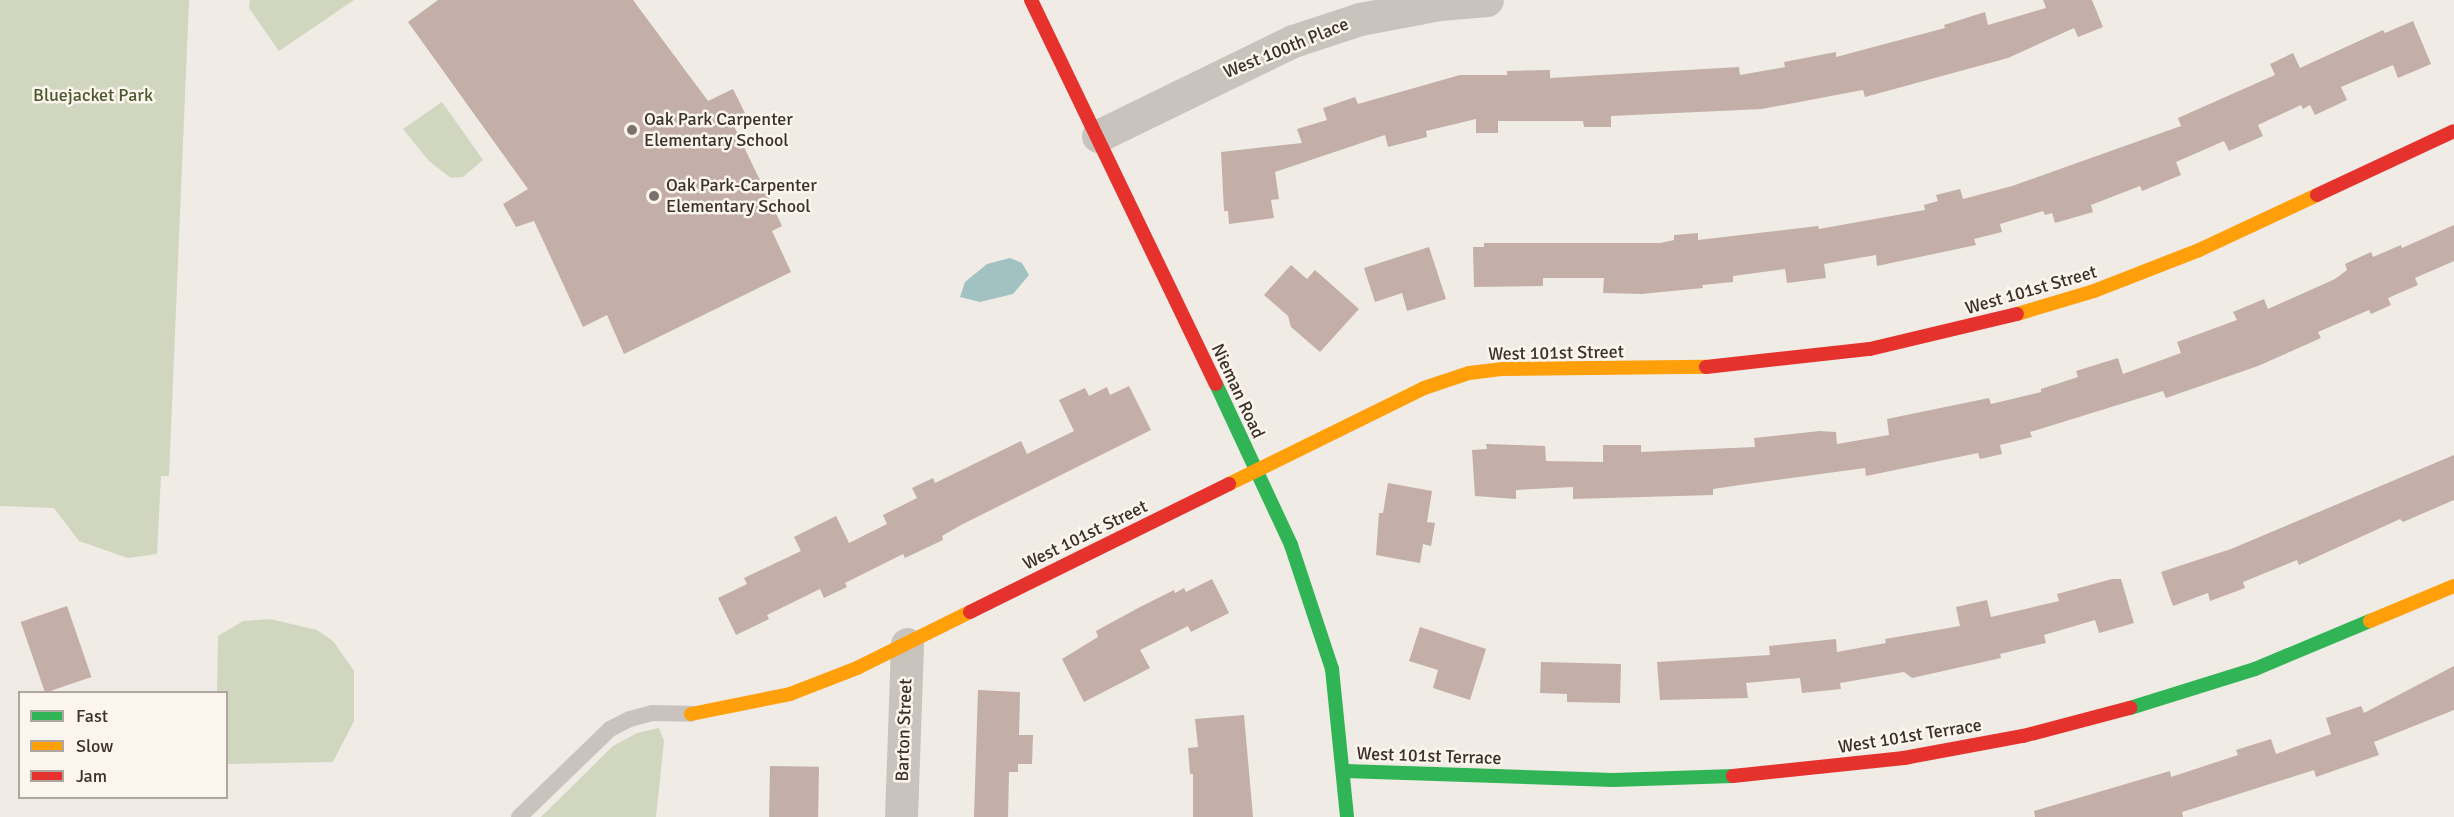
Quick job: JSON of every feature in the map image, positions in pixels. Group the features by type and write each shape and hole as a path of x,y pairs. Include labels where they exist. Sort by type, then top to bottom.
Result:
{"street":[{"name":"Nieman Road","path":"1031,0 1098,136 1291,545 1318,619 1332,669 1345,771 1347,817"},
{"name":"West 100th Place","path":"1098,136 1293,41 1360,19 1440,4 1487,0"},
{"name":"West 101st Street","path":"691,714 790,694 907,644 1424,388 1470,374 1501,369 1633,370 1750,365 1870,349 1991,322 2094,291 2199,250 2454,132"},
{"name":"West 101st Terrace","path":"1345,771 1612,780 1750,775 1904,758 2023,736 2136,707 2255,669 2454,586"},
{"name":"Barton Street","path":"901,817 907,644"}],"lane":[{"path":"519,817 610,729 630,718 652,713 691,714"}],"green space":[{"name":"Bluejacket Park","path":"0,0 189,0 169,476 161,476 157,554 128,558 79,541 54,508 0,506"},
{"path":"250,0 354,0 279,51 249,8"},
{"path":"442,102 483,160 463,177 451,178 429,161 403,129"},
{"path":"270,619 317,630 333,641 354,671 354,721 333,762 228,764 228,691 217,691 218,636 243,621"},
{"path":"659,728 664,741 656,817 541,817 613,746 637,733"}],"water":[{"path":"1010,258 1022,263 1029,275 1013,294 980,302 960,297 965,282 987,264"}],"building":[{"path":"438,0 633,0 708,101 733,89 745,113 731,120 782,226 772,231 791,272 624,354 607,315 583,327 534,221 516,227 503,204 528,189 408,22"},
{"path":"2043,0 2092,0 2103,27 2078,37 2074,28 2008,58 1865,97 1863,90 1762,109 1611,116 1611,127 1584,127 1583,121 1498,121 1498,133 1476,133 1476,119 1426,131 1427,137 1388,147 1385,135 1275,172 1279,199 1271,200 1274,218 1229,224 1228,211 1224,211 1221,152 1302,143 1297,129 1327,120 1323,108 1355,97 1358,104 1460,75 1507,75 1507,71 1550,70 1550,78 1739,67 1740,75 1785,67 1784,62 1836,52 1836,57 1945,28 1944,25 1985,12 1988,25 2046,8"},
{"path":"2413,21 2431,64 2398,78 2393,65 2341,87 2347,100 2315,115 2310,105 2303,109 2301,105 2258,125 2263,136 2229,151 2224,141 2176,162 2181,175 2142,191 2140,186 2091,205 2093,212 2055,223 2052,213 2045,215 2043,211 2000,224 2002,232 1974,239 1976,245 1877,266 1876,255 1824,264 1826,278 1787,283 1785,269 1733,276 1733,282 1702,285 1703,288 1641,294 1603,293 1604,278 1543,278 1543,286 1474,287 1473,247 1484,247 1484,243 1660,243 1674,240 1674,235 1698,233 1698,240 1818,226 1819,229 1925,210 1924,205 1938,201 1936,195 1960,189 1963,199 2012,186 2181,126 2178,118 2275,75 2270,64 2293,53 2300,68 2383,30 2385,33"},
{"path":"2454,225 2454,261 2415,278 2418,285 2388,298 2391,305 2371,314 2369,310 2318,332 2321,338 2258,366 2166,398 2163,391 2030,432 2032,437 2000,445 2002,454 1980,459 1978,453 1866,476 1865,468 1740,485 1713,489 1713,495 1573,499 1573,487 1516,490 1516,499 1475,496 1472,450 1487,449 1486,444 1545,446 1546,461 1603,462 1603,445 1641,445 1641,452 1755,447 1754,438 1820,431 1836,432 1837,444 1889,435 1887,419 1989,398 1991,404 2041,392 2041,389 2078,377 2076,371 2118,358 2123,374 2181,353 2177,342 2237,320 2233,312 2264,299 2268,309 2335,279 2347,270 2345,264 2371,252 2373,257 2401,245 2402,248"},
{"path":"1429,247 1446,299 1407,311 1402,293 1375,302 1364,268"},
{"path":"1291,265 1307,279 1315,270 1359,309 1320,352 1291,327 1288,316 1264,295"},
{"path":"1129,386 1151,430 961,525 942,536 943,540 905,558 903,554 845,583 847,587 824,598 820,589 767,615 769,619 736,635 718,598 747,584 744,578 801,551 794,537 836,516 849,543 887,524 883,515 917,498 912,488 933,478 935,483 1021,441 1027,454 1074,431 1059,400 1085,388 1089,396 1107,387 1110,395"},
{"path":"2454,455 2454,500 2403,522 2400,519 2299,565 2297,560 2243,582 2245,588 2210,601 2208,593 2173,606 2161,572 2231,549"},
{"path":"1388,483 1432,491 1427,522 1435,523 1431,546 1423,544 1420,563 1376,555 1379,513 1383,513"},
{"path":"1212,579 1229,613 1191,632 1188,626 1140,650 1150,668 1084,702 1062,659 1098,637 1096,631 1140,607 1174,590 1175,593 1184,588 1186,592"},
{"path":"2112,579 2121,579 2134,623 2099,633 2095,620 2044,635 2046,643 2000,654 2001,658 1912,678 1904,672 1840,683 1841,689 1802,693 1800,678 1746,683 1748,698 1660,700 1657,662 1770,655 1769,646 1836,639 1837,652 1886,643 1885,639 1960,626 1956,607 1987,600 1991,617 2059,601 2057,594"},
{"path":"67,606 91,677 44,691 21,622"},
{"path":"1420,627 1486,649 1470,700 1433,688 1438,670 1409,661"},
{"path":"1541,662 1621,664 1620,703 1567,702 1567,694 1540,693"},
{"path":"2454,666 2454,710 2374,742 2379,755 2316,777 2314,770 2182,812 2183,817 2035,817 2034,811 2170,771 2171,777 2238,755 2236,750 2271,739 2276,754 2331,734 2326,718 2361,706 2364,713"},
{"path":"978,690 1020,692 1019,735 1033,735 1032,764 1018,764 1018,772 1009,772 1008,817 974,817"},
{"path":"1244,715 1253,817 1193,817 1193,774 1190,774 1188,748 1198,747 1195,719"},
{"path":"770,766 819,767 818,817 769,817"}],"traffic: fast":[{"path":"1216,384 1291,545 1332,669 1347,817"},
{"path":"2130,708 2255,669 2370,621"},
{"path":"1345,771 1613,780 1733,776"}],"traffic: slow":[{"path":"2017,314 2094,291 2199,250 2317,195"},
{"path":"1229,484 1424,388 1469,373 1501,369 1706,367"},
{"path":"2370,621 2454,586"},
{"path":"691,714 790,694 857,668 970,612"}],"traffic: jam":[{"path":"1031,0 1216,384"},
{"path":"2317,195 2454,131"},
{"path":"1706,367 1870,349 2017,314"},
{"path":"970,612 1229,484"},
{"path":"1733,776 1904,758 2023,736 2130,708"}],"place":[{"name":"Oak Park Carpenter Elementary School","path":"632,130"},
{"name":"Oak Park-Carpenter Elementary School","path":"654,196"}]}
